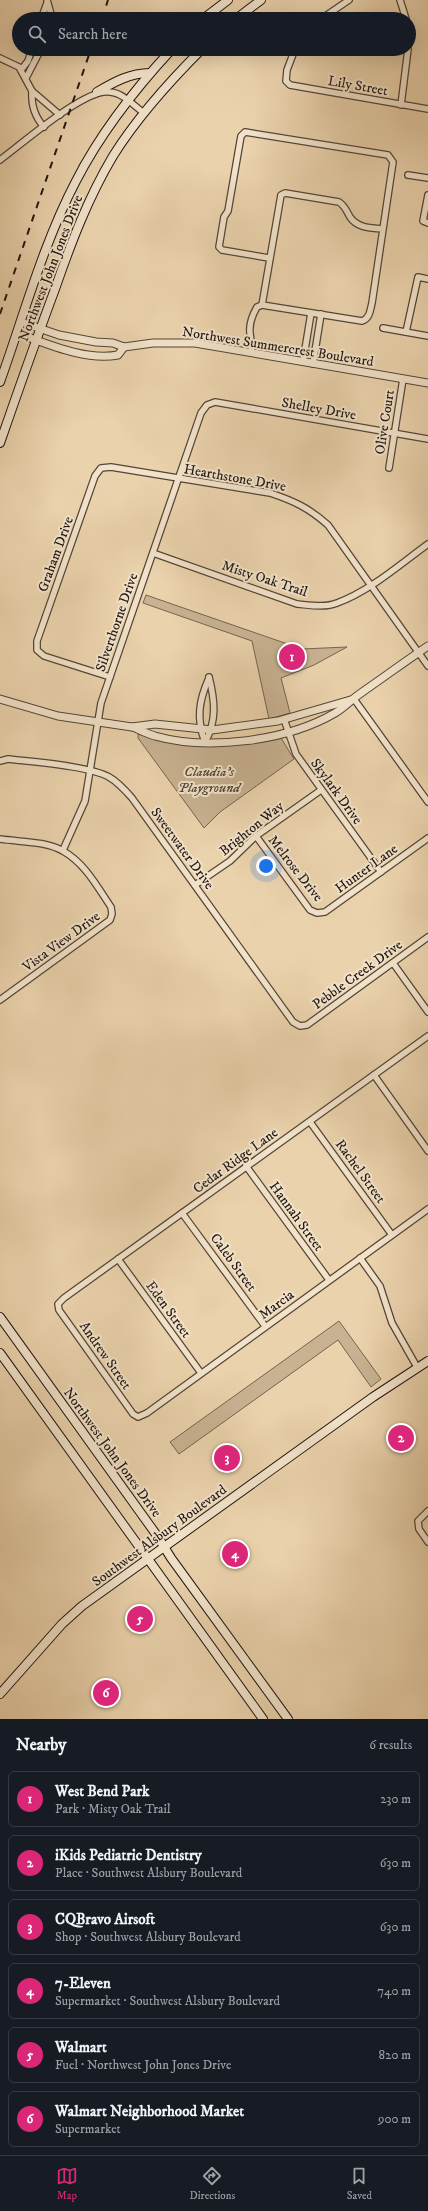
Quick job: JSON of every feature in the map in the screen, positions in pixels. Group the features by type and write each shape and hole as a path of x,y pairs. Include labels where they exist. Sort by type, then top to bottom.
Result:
{"main road":[{"path":"212,12 228,0"},
{"path":"245,12 261,0"},
{"name":"Northwest John Jones Drive","path":"0,382 55,227 76,180 112,122 150,73 166,56"},
{"name":"Northwest John Jones Drive","path":"0,443 75,234 94,190 114,155 144,113 171,81 195,56"},
{"path":"97,92 116,80 140,73 150,73"},
{"name":"Northwest John Jones Drive","path":"0,1317 164,1548 288,1719"},
{"path":"0,1353 263,1719"},
{"name":"Southwest Alsbury Boulevard","path":"0,1694 62,1624 82,1606 417,1367 428,1361"}],"street":[{"path":"332,12 349,0"},
{"path":"400,0 404,12"},
{"path":"43,12 47,2"},
{"path":"47,2 50,12"},
{"path":"21,70 28,61 30,56"},
{"path":"26,78 37,56"},
{"name":"Lily Street","path":"292,56 287,70 286,82 290,85 428,109"},
{"path":"401,105 407,56"},
{"path":"0,58 6,59 20,67 32,91 60,115"},
{"path":"32,91 31,102 35,115 44,126"},
{"path":"0,160 44,126 97,92 119,94 144,113"},
{"path":"251,353 253,341 250,333 252,322 257,307 262,305 362,321 370,315 393,162 392,158 388,156 245,132 241,136 228,211 224,217 219,247 222,250 270,258"},
{"path":"408,175 428,178"},
{"path":"262,305 280,200 285,193 339,202 345,206 351,218 359,226 383,229"},
{"path":"428,195 423,221 428,223"},
{"path":"406,332 418,277 428,279"},
{"path":"303,362 311,313"},
{"path":"313,364 321,314"},
{"name":"Northwest Summercrest Boulevard","path":"21,322 59,335 96,342 114,343 124,347 153,343 195,343 428,383"},
{"path":"383,328 428,336"},
{"name":"Northwest Summercrest Boulevard","path":"17,333 71,351 100,356 118,354 124,347"},
{"name":"Olive Court","path":"389,468 403,379"},
{"name":"Shelley Drive","path":"207,405 215,402 428,439"},
{"name":"Silverthorne Drive","path":"63,850 85,801 101,703 201,413 207,405"},
{"name":"Hearthstone Drive","path":"101,468 111,467 270,493 293,500 312,510 328,525 428,666"},
{"name":"Graham Drive","path":"101,468 95,476 37,641 37,650 44,656 110,677"},
{"name":"Misty Oak Trail","path":"153,553 296,604 313,606 336,604 370,585 428,544"},
{"path":"0,699 58,716 132,727 154,736 205,742 248,740 287,732 327,717 428,646"},
{"path":"209,677 214,698 212,730 205,742 200,728 200,697 209,677"},
{"path":"132,727 155,724 212,730 246,727 284,719 354,699"},
{"path":"354,699 428,802"},
{"name":"Skylark Drive","path":"284,719 287,732 296,754 381,872"},
{"name":"Sweetwater Drive","path":"0,760 8,759 91,771 108,776 132,798 293,1022 300,1026"},
{"name":"Brighton Way","path":"195,885 230,861 256,836 321,790"},
{"name":"Melrose Drive","path":"256,836 310,910 317,913"},
{"name":"Hunter Lane","path":"317,913 325,912 428,838"},
{"path":"0,839 44,845 63,850"},
{"name":"Vista View Drive","path":"0,1000 110,920 112,914 111,907 82,866 63,850"},
{"name":"Pebble Creek Drive","path":"300,1026 307,1025 428,937"},
{"path":"393,963 428,1012"},
{"name":"Cedar Ridge Lane","path":"58,1304 246,1166 310,1122 428,1036"},
{"path":"374,1075 428,1151"},
{"name":"Rachel Street","path":"310,1122 392,1235"},
{"name":"Hannah Street","path":"246,1166 329,1280"},
{"name":"Marcia","path":"138,1417 147,1413 265,1326 428,1210"},
{"name":"Caleb Street","path":"182,1213 265,1326"},
{"path":"360,1258 380,1286 392,1324 417,1367"},
{"name":"Eden Street","path":"118,1259 202,1373"},
{"name":"Andrew Street","path":"58,1304 59,1310 68,1323 133,1414 138,1417"},
{"path":"428,1511 418,1521 419,1529 428,1542"}],"green space":[{"path":"146,595 302,649 347,647 314,665 281,678 290,713 269,719 252,641 143,603"},
{"name":"Claudia's Playground","path":"138,734 165,742 281,738 294,759 220,812 204,828 138,738"},
{"path":"339,1321 381,1379 371,1387 338,1340 179,1454 170,1442"}],"railway":[{"path":"104,12 108,0"},
{"path":"0,314 89,56"}],"place":[{"name":"West Bend Park","path":"292,657"},
{"name":"iKids Pediatric Dentistry","path":"401,1438"},
{"name":"CQBravo Airsoft","path":"227,1458"},
{"name":"7-Eleven","path":"235,1554"},
{"name":"Walmart","path":"140,1619"},
{"name":"Walmart Neighborhood Market","path":"106,1693"}]}
